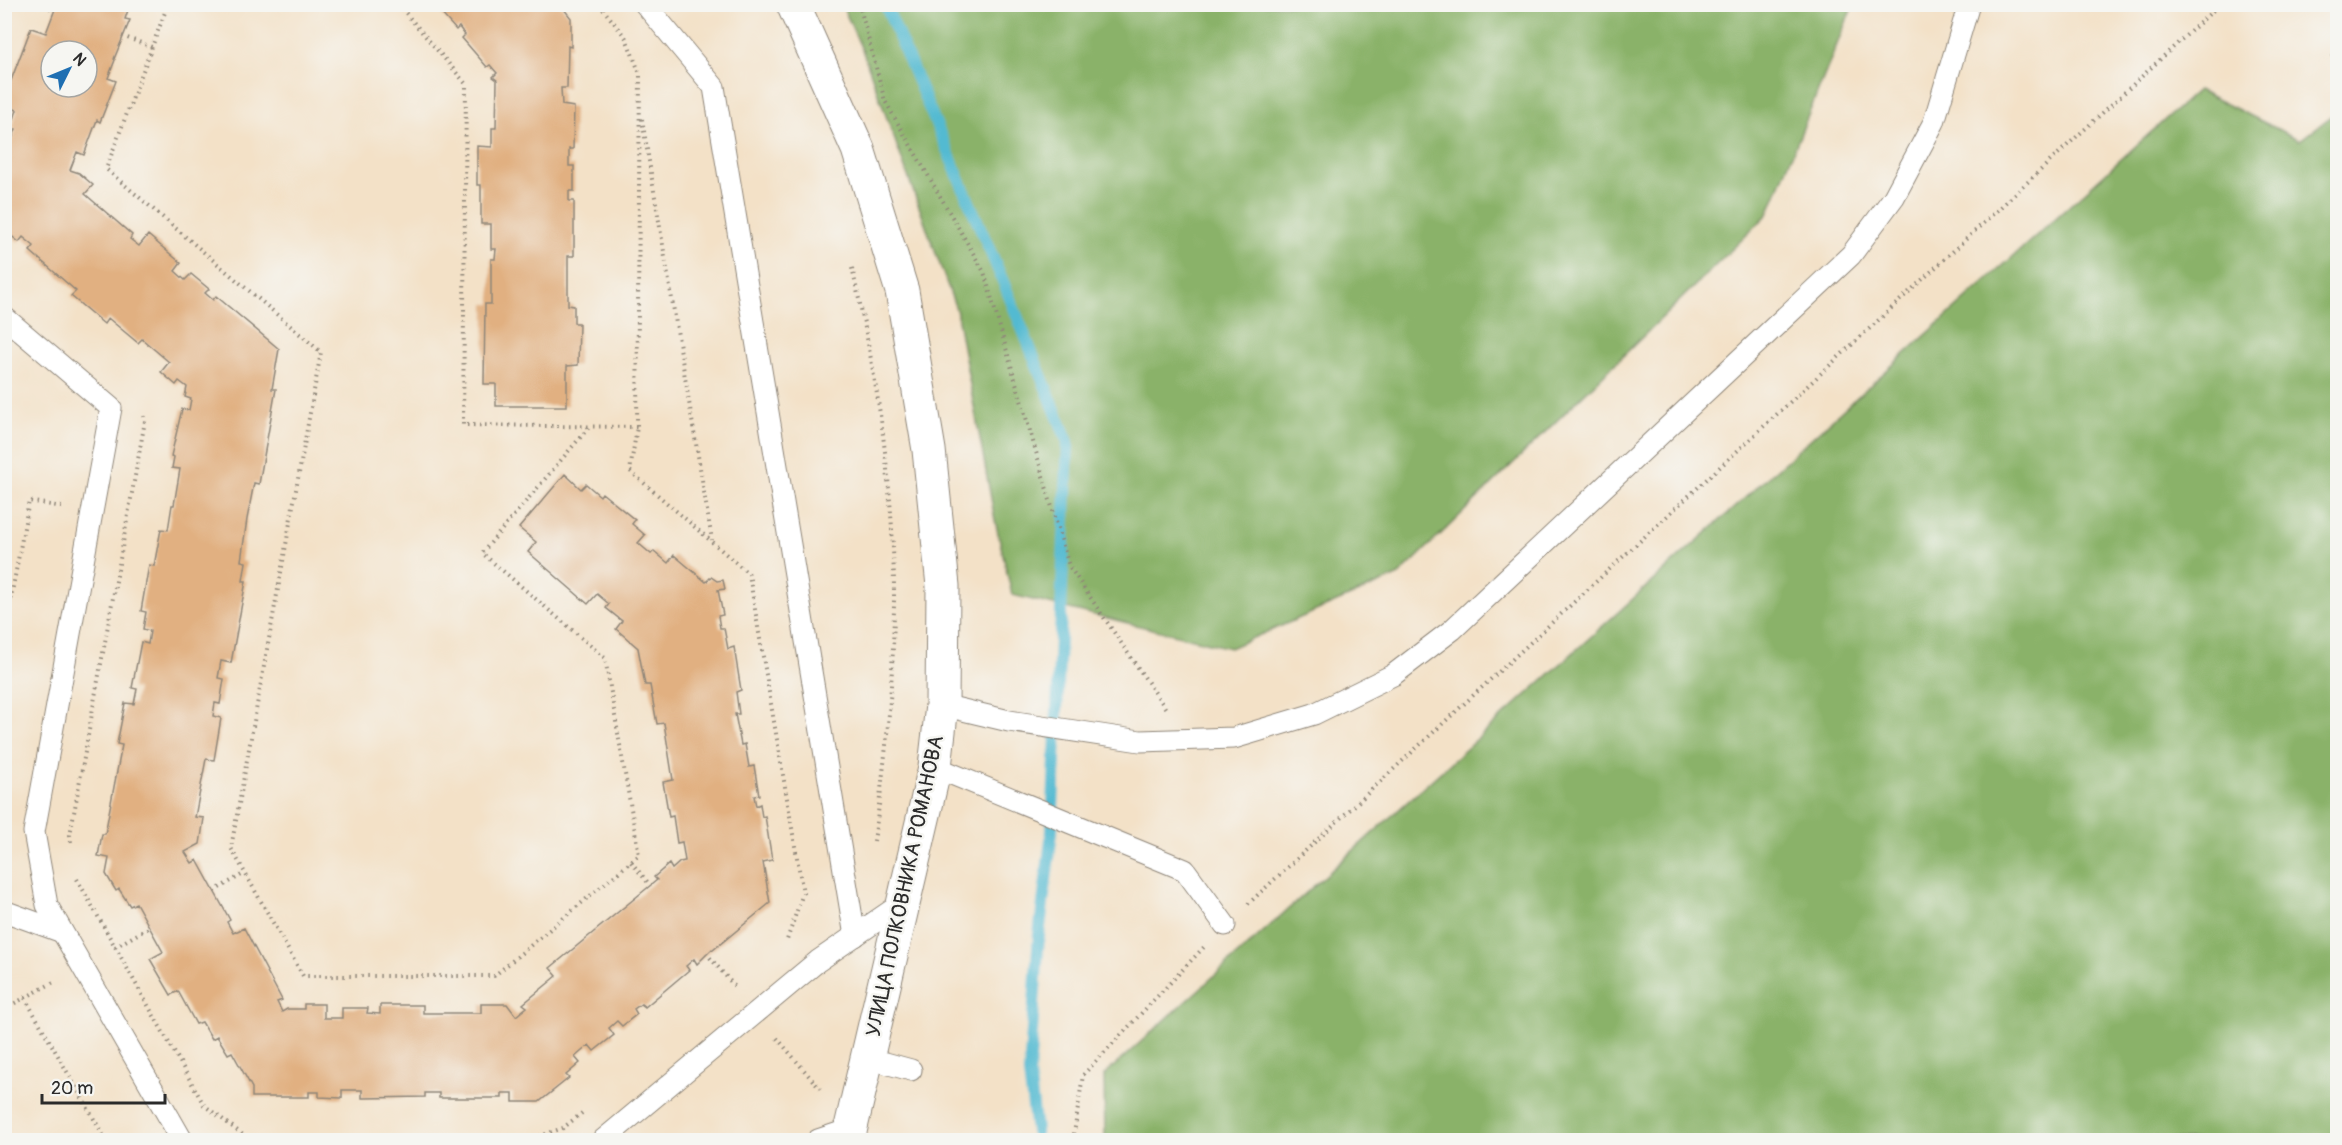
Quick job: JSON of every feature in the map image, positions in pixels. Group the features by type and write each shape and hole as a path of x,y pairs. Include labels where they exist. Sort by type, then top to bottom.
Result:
{"street":[{"name":"УЛИЦА ПОЛКОВНИКА РОМАНОВА","path":"793,4 858,149 903,291 929,450 943,586 942,705 935,767 850,1135"}],"lane":[{"path":"645,4 714,87 855,936"},
{"path":"942,705 1009,721 1140,741 1234,738 1302,717 1393,675 1452,630 1851,255 1894,196 1934,122 1969,4"},
{"path":"4,317 111,408 34,832 47,906 182,1140"},
{"path":"935,767 1185,870 1225,925"},
{"path":"603,1140 818,962 904,902"},
{"path":"4,911 62,932"},
{"path":"867,1058 911,1070"},
{"path":"818,1140 850,1135"}],"path":[{"path":"4,13 8,4"},
{"path":"39,4 54,10"},
{"path":"184,4 167,7 106,169 321,352 231,848 303,976 494,976 639,855 605,658 482,554 590,426"},
{"path":"599,4 626,38 640,74 637,427 630,471 749,574 804,893 787,942"},
{"path":"860,4 885,101 984,273 1069,566 1187,740"},
{"path":"1073,1140 1083,1075 1225,925 2220,4"},
{"path":"401,6 466,84 463,425 637,427"},
{"path":"122,36 152,47"},
{"path":"2337,45 2332,54 2337,82"},
{"path":"640,106 712,541"},
{"path":"852,266 868,339 882,424 891,510 894,596 892,682 885,767 872,852"},
{"path":"70,835 145,421"},
{"path":"4,635 29,501 92,512"},
{"path":"631,862 650,885"},
{"path":"214,891 245,873"},
{"path":"75,876 204,1105 247,1138 531,1140 563,1128"},
{"path":"4,1009 150,927"},
{"path":"25,998 106,1140"}],"green space":[{"path":"842,5 1853,5 1768,214 1399,575 1230,648 1012,595 995,520 956,309 863,52"},
{"path":"2198,90 2300,140 2337,112 2337,1140 1105,1140 1104,1075"}],"building":[{"path":"57,4 130,4 125,19 130,20 108,78 116,81 100,122 97,120 84,155 77,152 70,170 79,173 93,185 85,194 132,235 130,239 139,246 148,235 181,263 175,271 185,280 191,274 209,289 205,293 213,300 216,296 279,349 272,389 276,389 259,484 254,483 247,519 241,561 246,562 243,581 246,581 231,663 221,661 218,678 224,679 220,704 215,703 213,716 221,718 214,760 206,759 195,817 204,818 200,844 185,852 192,863 197,860 230,920 227,922 233,933 244,928 282,1000 277,1002 282,1012 287,1009 304,1009 304,1004 324,1004 324,1018 342,1018 342,1008 368,1008 367,1013 380,1014 380,1005 423,1005 423,1013 481,1013 481,1004 507,1004 516,1016 527,1007 523,1004 557,976 550,968 657,880 654,877 669,864 672,869 685,861 682,842 677,843 673,816 669,817 663,782 673,780 664,723 657,724 650,685 645,685 638,648 616,629 622,621 606,608 609,604 597,594 588,604 528,552 536,542 519,528 565,474 581,489 586,484 600,496 602,493 635,520 632,524 645,535 638,543 651,554 654,551 668,563 674,555 706,582 711,577 717,581 723,580 725,589 718,590 723,615 718,616 720,628 724,628 728,649 734,647 741,690 736,692 739,714 735,714 741,745 745,744 749,767 754,766 759,795 754,796 756,806 760,804 762,817 765,816 772,860 763,862 770,903 712,949 697,964 694,959 686,966 689,970 645,1007 641,1004 634,1009 637,1014 622,1026 617,1021 609,1028 614,1035 594,1051 589,1045 575,1057 580,1063 566,1075 569,1078 539,1102 513,1102 513,1093 502,1093 502,1098 439,1098 439,1093 425,1093 425,1097 362,1098 362,1090 342,1090 342,1098 319,1097 319,1092 309,1092 309,1097 252,1097 252,1088 232,1052 228,1054 217,1036 212,1039 202,1022 196,1024 178,991 171,995 150,959 163,952 136,903 130,906 119,889 116,891 106,874 109,858 98,856 102,834 105,834 122,745 117,744 125,703 134,704 137,689 132,688 141,642 148,644 150,631 143,629 146,612 141,611 149,565 154,566 161,529 168,530 180,469 172,468 174,457 171,456 182,409 189,410 191,399 185,397 187,387 179,381 176,385 161,372 169,362 142,339 138,343 108,318 104,324 71,296 76,291 30,251 34,246 23,237 19,242 4,230 4,142 10,144 16,129 11,128 17,110 4,105 4,99 31,28 46,33"},
{"path":"433,4 560,4 571,18 567,88 561,88 562,105 574,107 573,149 569,149 569,166 574,166 574,191 569,191 569,201 574,201 574,256 568,256 568,305 574,306 574,323 579,323 578,365 567,366 567,406 496,406 496,384 484,384 485,304 491,304 491,259 495,259 496,249 491,249 491,224 481,224 481,185 477,185 477,146 492,147 492,128 496,128 497,80 493,77 497,73 490,65 487,67 462,38 465,35 459,27 456,30"}],"waterway":[{"path":"885,4 1005,286 1068,442 1052,832 1039,935 1029,1073 1036,1131"}]}
